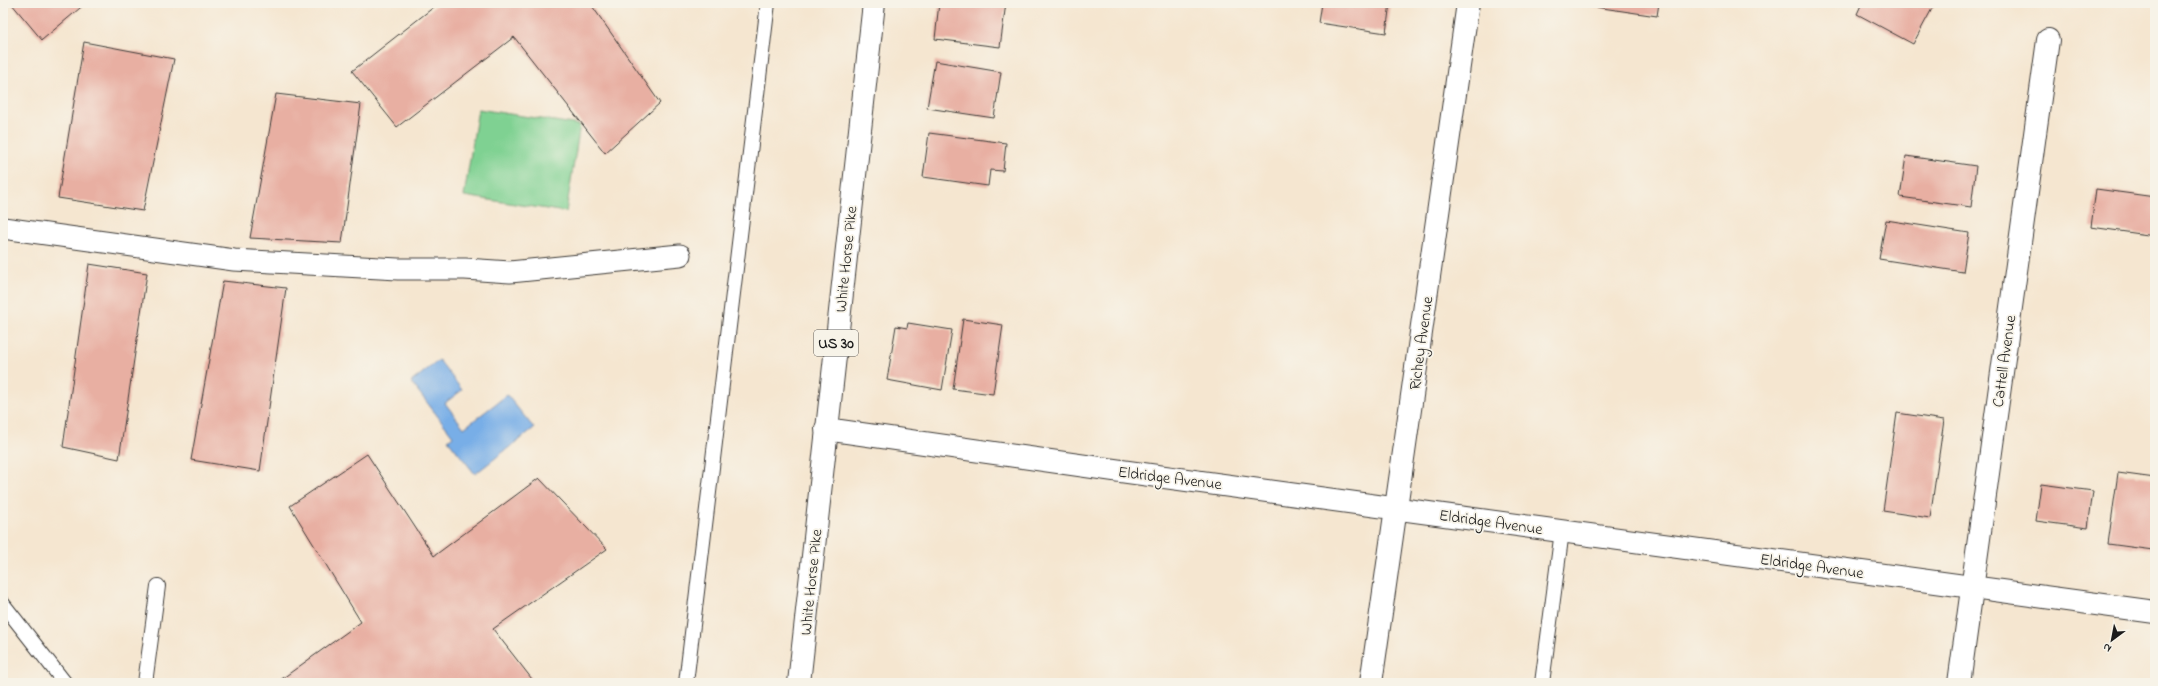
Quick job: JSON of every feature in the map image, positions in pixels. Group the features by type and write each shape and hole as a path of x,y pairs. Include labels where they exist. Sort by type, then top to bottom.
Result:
{"main road":[{"name":"White Horse Pike","path":"799,683 874,3"},
{"name":"Richey Avenue","path":"1371,683 1468,3"},
{"name":"Cattell Avenue","path":"1959,683 1971,587 2048,40"},
{"name":"Eldridge Avenue","path":"826,429 2155,612"}],"street":[{"path":"3,228 234,260 398,269 465,269 510,272 680,255"}],"lane":[{"path":"686,683 768,3"},
{"path":"1542,683 1562,531"},
{"path":"145,683 158,586"},
{"path":"3,604 65,683"}],"green space":[{"path":"478,109 580,125 566,212 464,196"}],"water":[{"path":"439,360 462,390 445,403 464,428 507,395 534,428 475,474 448,440 453,436 411,382"}],"building":[{"path":"11,3 86,3 42,40"},
{"path":"439,3 590,3 660,103 605,153 514,37 397,127 352,71"},
{"path":"939,3 1006,3 1000,47 935,39"},
{"path":"1322,3 1390,3 1386,33 1319,23"},
{"path":"1568,3 1659,3 1657,16"},
{"path":"1862,3 1929,3 1934,5 1913,44 1857,14"},
{"path":"84,42 174,59 143,211 58,198"},
{"path":"935,61 1001,72 994,118 927,108"},
{"path":"276,94 361,104 342,243 250,238"},
{"path":"929,133 1006,143 1003,171 990,170 988,186 923,177"},
{"path":"1906,156 1976,166 1971,207 1900,197"},
{"path":"2096,189 2155,197 2155,236 2091,227"},
{"path":"1886,220 1969,233 1963,272 1879,259"},
{"path":"89,264 147,273 119,459 63,447"},
{"path":"223,281 286,288 260,471 191,460"},
{"path":"963,319 1003,325 993,394 953,389"},
{"path":"908,323 952,330 942,390 887,380 896,326 907,328"},
{"path":"1897,413 1944,420 1930,518 1883,511"},
{"path":"367,454 434,556 539,478 607,549 493,629 535,683 276,683 361,622 290,506"},
{"path":"2118,473 2155,478 2153,550 2108,544"},
{"path":"2041,484 2093,491 2088,528 2036,521"}]}
